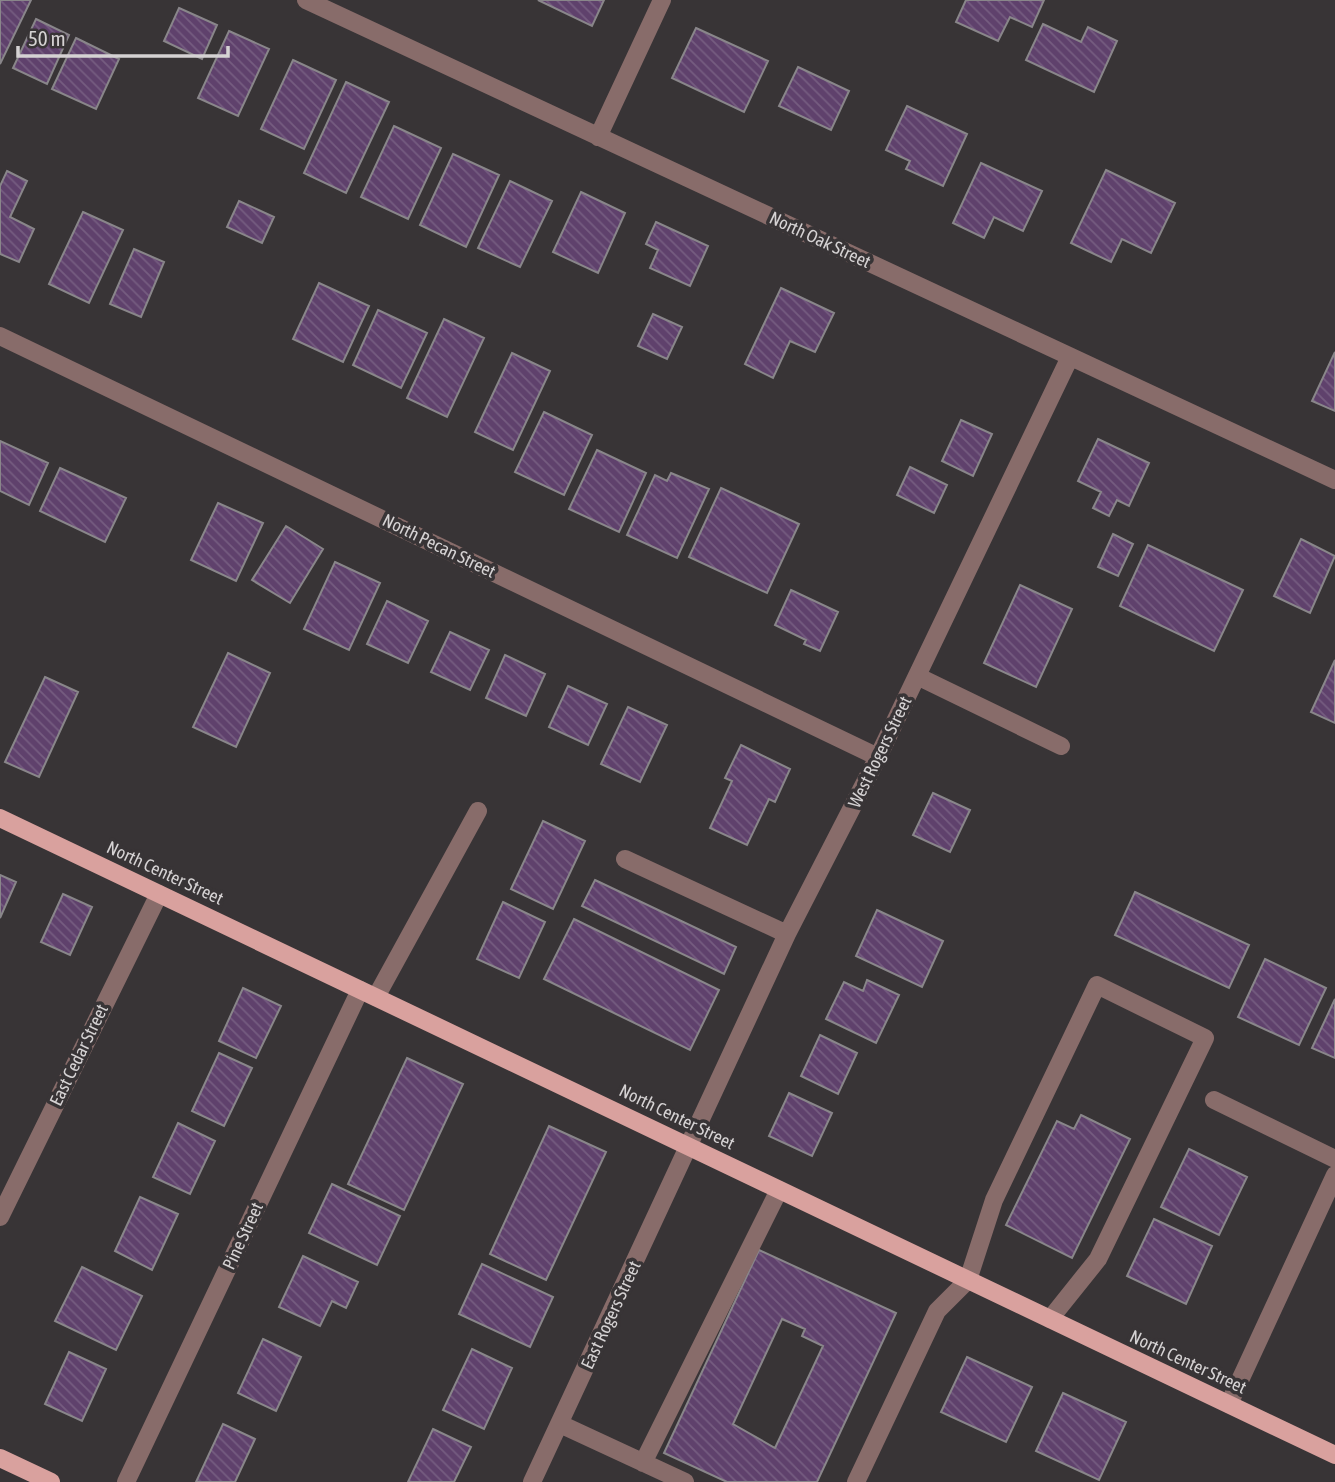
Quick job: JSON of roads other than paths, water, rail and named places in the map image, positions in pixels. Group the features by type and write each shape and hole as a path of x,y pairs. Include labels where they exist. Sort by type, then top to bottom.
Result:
{"main road":[{"name":"North Center Street","path":"0,818 1335,1455"},
{"path":"0,1458 51,1482"}],"street":[{"name":"North Oak Street","path":"306,0 1335,480"},
{"path":"598,137 662,0"},
{"name":"North Pecan Street","path":"0,335 878,757"},
{"name":"West Rogers Street","path":"690,1147 787,934 878,757 1070,357"},
{"path":"917,676 1061,746"},
{"name":"Pine Street","path":"127,1482 368,993 478,811"},
{"path":"625,859 787,934"},
{"name":"East Cedar Street","path":"0,1217 159,894"},
{"path":"856,1482 937,1311 968,1280 994,1200 1097,985 1205,1038 1098,1259 1050,1319"},
{"path":"1214,1100 1335,1159"},
{"name":"East Rogers Street","path":"532,1482 690,1147"},
{"path":"1229,1404 1335,1175"},
{"path":"643,1463 779,1190"},
{"path":"560,1424 685,1482"}]}
